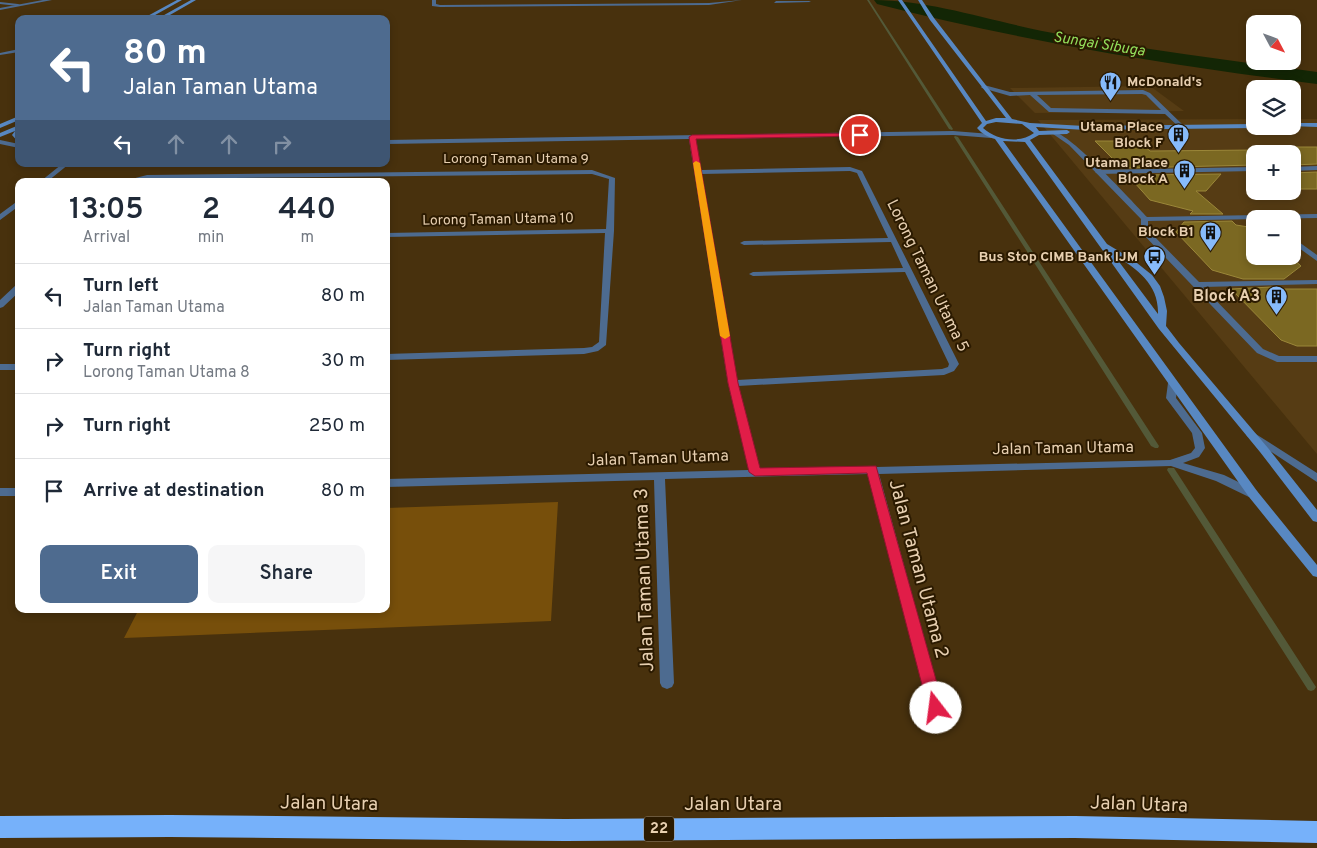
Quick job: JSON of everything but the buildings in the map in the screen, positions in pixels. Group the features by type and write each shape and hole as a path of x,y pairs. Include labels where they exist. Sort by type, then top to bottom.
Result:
{"highway":[{"name":"Jalan Utara","path":"0,827 170,826 565,830 1075,827 1317,832"}],"street":[{"path":"0,8 50,0"},
{"path":"152,15 180,0"},
{"path":"166,15 194,0"},
{"path":"434,0 434,5 440,6 679,4 729,3 740,0"},
{"path":"679,4 686,0"},
{"path":"786,0 793,2"},
{"path":"900,0 982,126 994,137 1253,494 1317,573"},
{"path":"776,2 809,2"},
{"path":"921,2 1011,121"},
{"path":"0,3 18,6"},
{"path":"0,54 15,51"},
{"path":"984,87 1001,93 1143,92 1182,127"},
{"path":"1031,93 1045,109 1164,110"},
{"path":"1052,93 1058,99"},
{"path":"1086,110 1072,96 1141,95 1164,110"},
{"path":"0,126 15,120"},
{"path":"952,133 1011,121 1085,128 1246,126"},
{"path":"1027,124 1037,133"},
{"path":"1301,126 1317,125"},
{"path":"390,142 952,133 1026,140 1037,133 1055,133 1085,128"},
{"path":"0,135 15,130"},
{"path":"1055,133 1071,144 1145,220 1246,218"},
{"path":"692,137 733,383 755,472"},
{"path":"1026,140 1162,327 1317,518"},
{"path":"0,142 15,146"},
{"path":"0,148 15,147"},
{"path":"48,178 62,167"},
{"path":"1301,168 1317,168"},
{"path":"1098,172 1246,169"},
{"name":"Lorong Taman Utama 5","path":"698,172 854,170 860,172 954,364 951,369 944,372 733,383"},
{"name":"Lorong Taman Utama 9","path":"141,178 592,172 612,178 603,343 584,351 390,356"},
{"path":"0,218 15,205"},
{"path":"1301,217 1317,216"},
{"path":"1145,220 1144,230 1260,351 1271,357 1283,360 1317,359"},
{"name":"Lorong Taman Utama 10","path":"390,235 610,231"},
{"path":"744,243 893,240"},
{"path":"1101,245 1138,265 1160,291 1163,314 1162,327"},
{"path":"1301,246 1317,259"},
{"path":"753,274 908,270"},
{"path":"1196,284 1317,282"},
{"path":"0,305 15,291"},
{"path":"0,367 15,367"},
{"path":"1171,463 1195,455 1200,448 1197,433 1171,398 1173,383"},
{"path":"1248,432 1317,478"},
{"path":"1171,463 1220,478 1253,494"},
{"name":"Jalan Taman Utama","path":"390,483 872,469 1171,463"},
{"name":"Jalan Taman Utama 2","path":"872,469 936,708"},
{"name":"Jalan Taman Utama 3","path":"659,476 667,683"},
{"path":"0,492 15,492"}],"shaded area":[{"path":"1150,86 1184,111 1035,113 1010,88"},
{"path":"1246,119 1246,135 1301,135 1301,119 1317,119 1317,454 1038,120"},
{"path":"558,502 551,621 124,638 137,613 390,613 390,508"}],"waterway":[{"path":"868,0 951,129"},
{"name":"Sungai Sibuga","path":"883,0 936,14 1044,37 1207,64 1317,78"},
{"path":"956,137 1155,446"},
{"path":"1171,470 1311,687"}],"slow traffic":[{"path":"696,163 725,336"}],"place":[{"name":"McDonald's","path":"1111,101"},
{"name":"Utama Place Block F","path":"1179,154"},
{"name":"Utama Place Block A","path":"1184,190"},
{"name":"Block B1","path":"1210,251"},
{"name":"Bus Stop CIMB Bank IJM","path":"1154,276"},
{"name":"Block A3","path":"1276,316"}],"route":[{"path":"860,135 692,137 733,383 755,472 872,469 936,708"}]}
